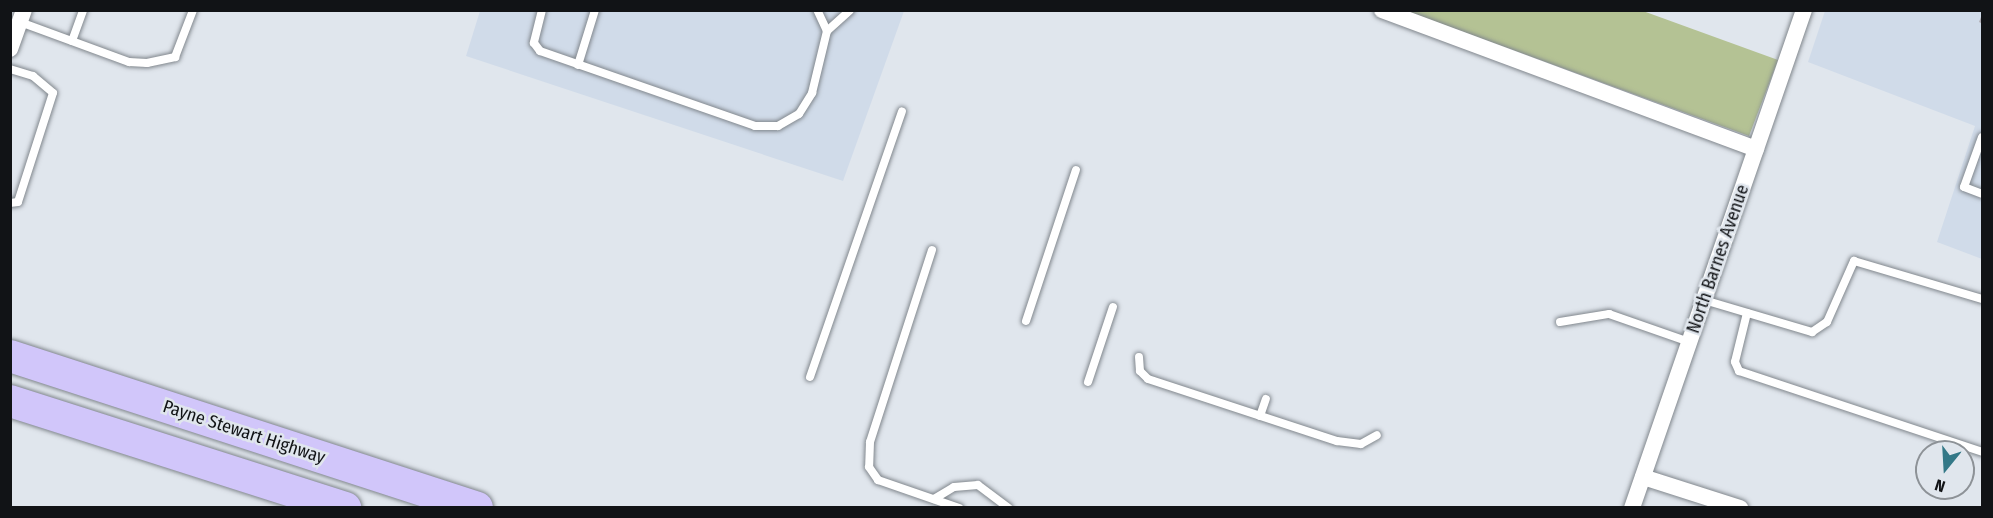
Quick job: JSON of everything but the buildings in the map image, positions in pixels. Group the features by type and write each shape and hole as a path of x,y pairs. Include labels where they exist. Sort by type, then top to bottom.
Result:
{"highway":[{"name":"Payne Stewart Highway","path":"10,356 477,507"},
{"path":"10,401 345,507"}],"street":[{"path":"1382,10 1756,148"},
{"name":"North Barnes Avenue","path":"1632,507 1804,10"},
{"path":"10,49 22,16"},
{"path":"1643,477 1740,507"}],"lane":[{"path":"72,41 83,10"},
{"path":"22,16 72,41 129,62 167,61 174,57 193,10"},
{"path":"542,10 534,43 540,51 756,126 778,126 790,123 806,104 827,31 850,10"},
{"path":"579,65 595,10"},
{"path":"817,10 827,31"},
{"path":"10,69 33,76 53,93 18,202 10,203"},
{"path":"810,377 902,111"},
{"path":"1983,137 1965,187 1983,194"},
{"path":"1026,321 1076,170"},
{"path":"932,250 868,458 878,480 959,507"},
{"path":"1704,300 1795,329 1820,330 1854,261 1983,299"},
{"path":"1088,382 1113,307"},
{"path":"1747,313 1735,362 1739,371 1983,452"},
{"path":"1560,322 1609,314 1689,342"},
{"path":"1139,357 1140,371 1148,379 1260,416 1351,444 1370,442 1377,435"},
{"path":"1260,416 1266,399"},
{"path":"934,499 954,488 978,485 1008,507"}],"shaded area":[{"path":"480,11 904,11 843,181 466,56"},
{"path":"1825,11 1982,11 1982,259 1937,242 1975,126 1808,62"}],"green space":[{"path":"1406,11 1643,11 1778,60 1749,136"}]}
